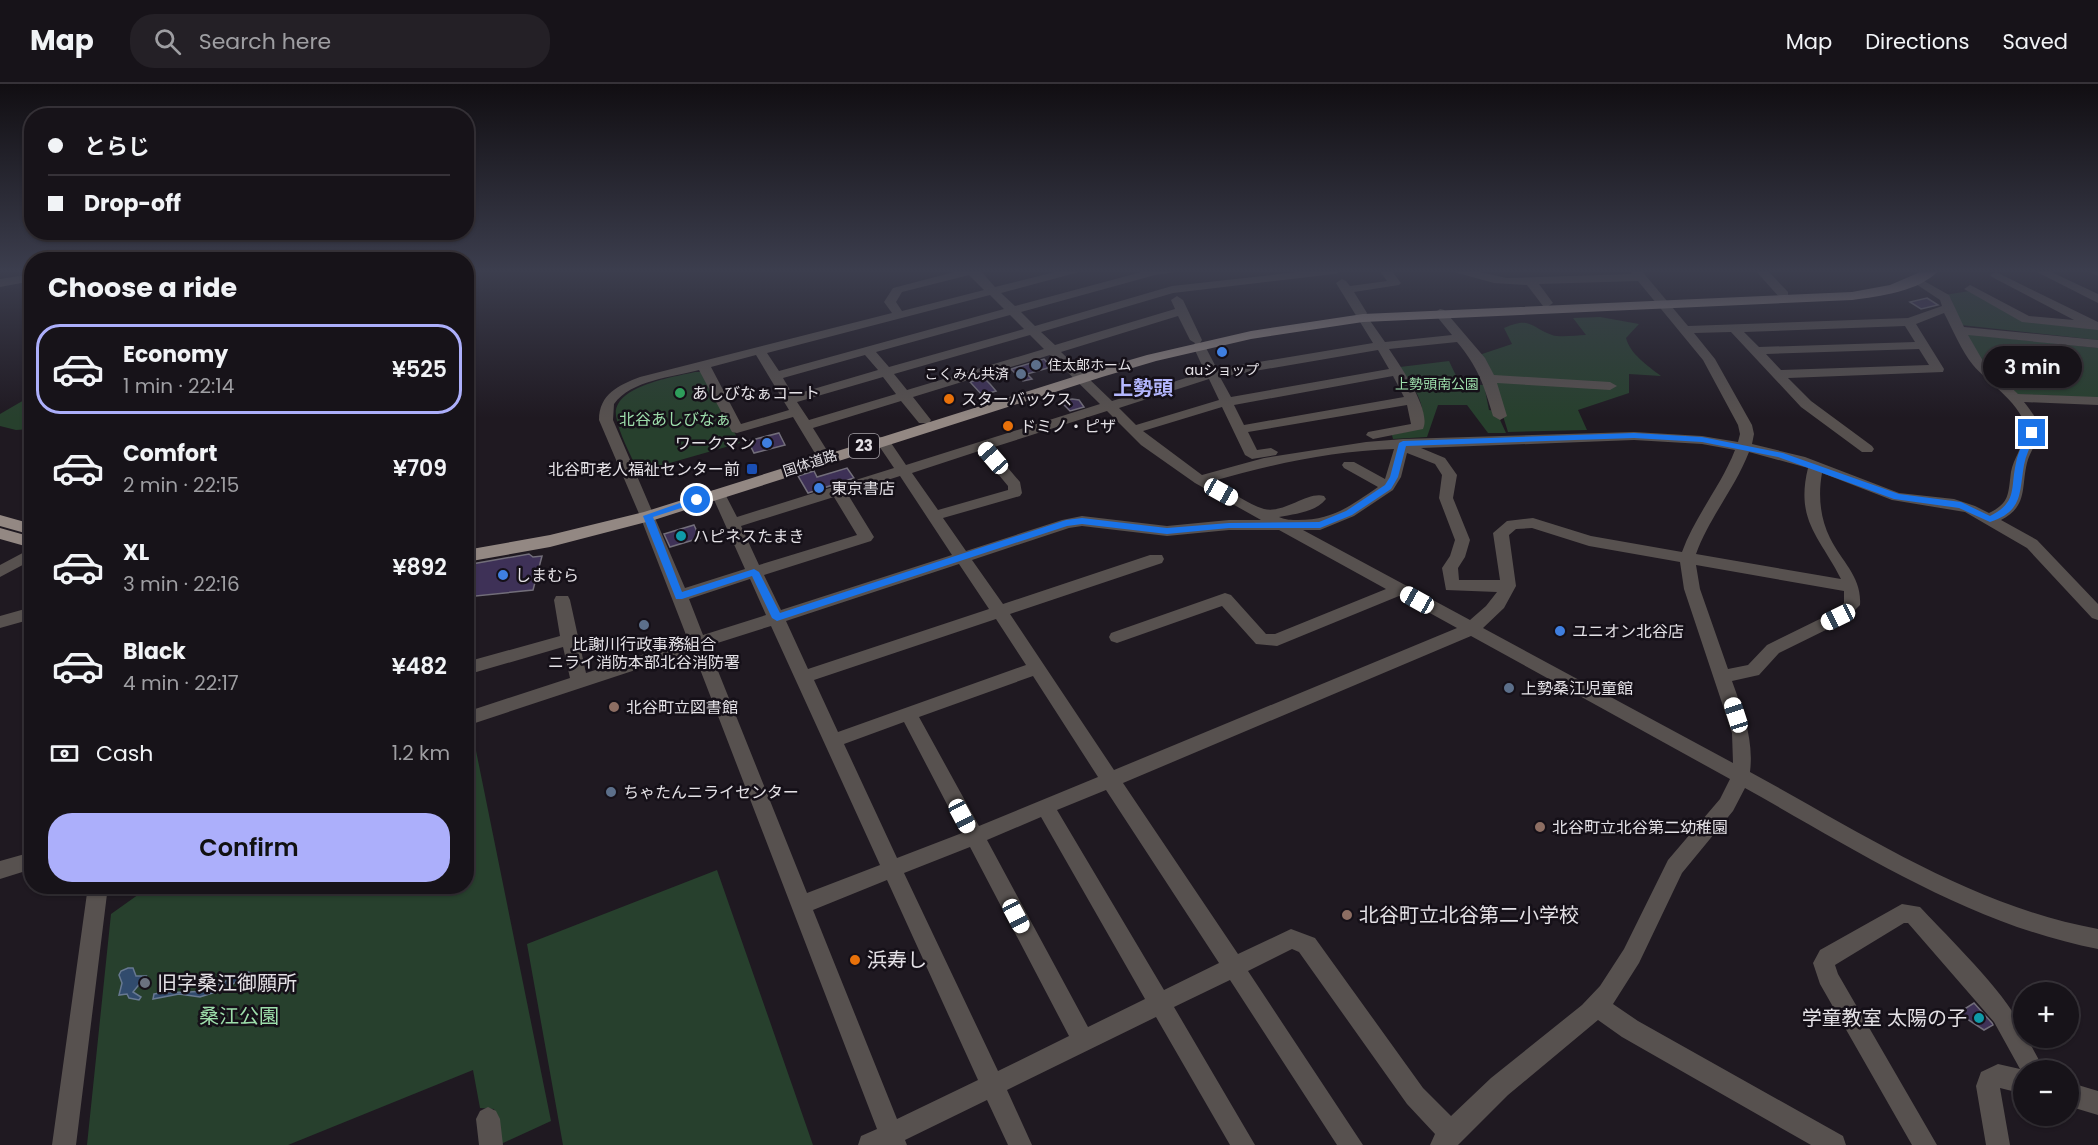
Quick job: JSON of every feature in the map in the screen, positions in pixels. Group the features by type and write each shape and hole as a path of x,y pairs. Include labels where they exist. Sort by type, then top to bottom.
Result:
{"main road":[{"name":"国体道路","path":"474,555 550,541 924,420 1198,343 1340,320"},
{"name":"国体道路","path":"474,546 645,511 718,493 1078,376"},
{"path":"0,520 24,528"},
{"path":"0,533 24,540"}],"street":[{"path":"882,320 627,387 617,393 608,403 606,420 645,511 801,905 885,1141 993,1085 1291,939 1307,945 1447,1139 1500,1088 1597,1006 1630,959 1676,864 1733,798 1742,775 1744,750 1741,734 1692,589 1687,559 1694,539 1735,469 1747,434 1741,417 1709,359 1676,320"},
{"path":"775,376 980,320"},
{"path":"1020,320 1133,430 1159,453 1200,480 1688,749 1742,775 1973,901 2034,924 2098,939"},
{"path":"703,365 737,429 793,406 886,373 1071,320"},
{"path":"804,426 1153,320"},
{"path":"1186,320 1252,455 1418,426 1417,409 1413,400 1364,320"},
{"path":"1445,320 1480,361 1489,380 1500,416"},
{"path":"1684,330 1909,322 1916,320"},
{"path":"1954,320 1978,363 2014,398 2030,420 2032,433 2020,462 2015,497 2008,510 1990,519"},
{"path":"2031,320 2097,326"},
{"path":"1779,374 1938,369 1909,322"},
{"path":"1734,328 1816,413 1868,449"},
{"path":"1959,330 2098,344"},
{"path":"731,524 1212,374 1380,346 1459,338"},
{"path":"1756,351 1923,345"},
{"path":"868,350 924,420"},
{"path":"760,351 821,452"},
{"path":"1133,430 1226,402 1395,372"},
{"path":"1489,380 1610,386"},
{"path":"2014,398 2098,401"},
{"path":"1238,430 1413,400"},
{"path":"1200,480 1264,462 1308,454 1402,445 1653,436 1684,437 1744,446 1800,460 1897,497 1961,505 2032,544 2098,614"},
{"path":"882,440 999,611 1351,1145"},
{"path":"934,516 1015,493 1015,484 981,445"},
{"path":"474,716 1066,523 1082,521 1167,531 1229,525 1320,525 1349,513 1388,487 1394,477 1402,445"},
{"path":"1402,445 1439,459 1446,465 1451,484 1446,498 1463,536 1458,558 1450,568 1452,586 1508,586"},
{"path":"1349,465 1388,487"},
{"path":"1723,676 1753,670 1773,649 1838,617 1852,605 1852,587 1817,525 1813,490 1816,467"},
{"path":"679,596 866,537 838,490"},
{"path":"718,493 1020,1145"},
{"path":"1262,515 1299,509 1319,499"},
{"path":"801,905 973,837 1471,629 1506,593 1509,578 1500,546 1501,533 1512,525 1533,523 1589,542 1852,587"},
{"path":"0,572 24,558"},
{"path":"804,677 1156,559"},
{"path":"1117,637 1225,599 1262,640 1277,640 1399,590"},
{"path":"561,600 580,683"},
{"path":"0,622 24,615"},
{"path":"474,667 569,639"},
{"path":"832,741 1036,668"},
{"path":"908,714 1084,1041"},
{"path":"1045,807 1243,1145"},
{"path":"0,870 24,862"},
{"path":"64,1145 97,894"},
{"path":"1925,1145 1828,977 1824,963 1828,957 1902,913 1912,914 2002,1014 2027,1060"},
{"path":"1597,1006 1630,1029 1834,1145"},
{"path":"1998,1145 1988,1086 1989,1080 1998,1076 2013,1079"},
{"path":"488,1119 492,1145"}],"green space":[{"path":"1574,320 1614,320 1639,324 1626,338 1628,344 1640,359 1661,376 1629,374 1629,393 1578,410 1587,430 1508,432 1492,381 1479,355 1512,344 1504,328 1520,323 1530,324 1556,336 1586,335"},
{"path":"1959,320 2041,320 2098,328 2098,340 1961,325"},
{"path":"1966,334 2098,348 2098,398 2015,394 1977,356"},
{"name":"上勢頭南公園","path":"1449,361 1460,384 1484,385 1489,410 1496,411 1506,433 1488,433 1467,405 1438,405 1427,437 1393,439 1392,435 1422,428 1423,418 1420,402 1400,367"},
{"name":"北谷あしびなぁ","path":"703,372 740,443 638,472 620,430 616,416 617,406 634,390 660,380"},
{"path":"24,400 24,429 0,426 0,414"},
{"name":"桑江公園","path":"474,741 551,1121 501,1144 494,1109 480,1108 473,1070 288,1145 87,1145 111,914 139,894 474,894"},
{"path":"717,870 813,1145 563,1145 527,944"}],"water":[{"path":"133,968 136,976 146,976 133,992 141,997 139,1000 129,998 127,994 119,995 122,983 119,975 121,971"},
{"path":"248,972 254,974 253,977 238,980 228,988 200,997 179,994 153,999 154,994 202,991"}],"building":[{"path":"1044,359 1051,367 1027,374 1032,379 1023,381 1011,369"},
{"path":"984,378 996,391 982,395 970,382"},
{"path":"1079,400 1084,407 1070,411 1061,402"},
{"name":"ワークマン","path":"779,433 785,445 754,453 748,441"},
{"name":"東京書店","path":"847,468 854,478 808,493 798,476 814,471 817,477"},
{"name":"ハピネスたまき","path":"694,525 700,538 670,547 664,534"},
{"name":"しまむら","path":"529,554 533,557 542,556 533,590 474,596 474,564"},
{"name":"学童教室 太陽の子","path":"1974,1003 1993,1025 1984,1030 1958,1013"}],"place":[{"name":"auショップ","path":"1222,352"},
{"name":"住太郎ホーム","path":"1036,365"},
{"name":"こくみん共済","path":"1021,374"},
{"name":"あしびなぁコート","path":"680,393"},
{"name":"スターバックス","path":"949,399"},
{"name":"ドミノ・ピザ","path":"1008,426"},
{"name":"ワークマン","path":"767,443"},
{"name":"北谷町老人福祉センター前","path":"752,469"},
{"name":"東京書店","path":"819,488"},
{"name":"ハピネスたまき","path":"681,536"},
{"name":"しまむら","path":"503,575"},
{"name":"比謝川行政事務組合 ニライ消防本部北谷消防署","path":"644,625"},
{"name":"ユニオン北谷店","path":"1560,631"},
{"name":"上勢桑江児童館","path":"1509,688"},
{"name":"北谷町立図書館","path":"614,707"},
{"name":"ちゃたんニライセンター","path":"611,792"},
{"name":"北谷町立北谷第二幼稚園","path":"1540,827"},
{"name":"北谷町立北谷第二小学校","path":"1347,915"},
{"name":"浜寿し","path":"855,960"},
{"name":"旧字桑江御願所","path":"145,983"},
{"name":"学童教室 太陽の子","path":"1979,1018"}],"district":[{"name":"上勢頭","path":"1143,388"}],"route":[{"path":"697,500 648,516 679,596 754,572 777,618 1066,523 1082,521 1167,531 1229,525 1320,525 1349,513 1388,487 1394,477 1403,443 1634,436 1684,437 1780,454 1871,489 1897,497 1961,505 1990,519 2008,510 2015,497 2020,462 2024,447 2032,433"}]}
